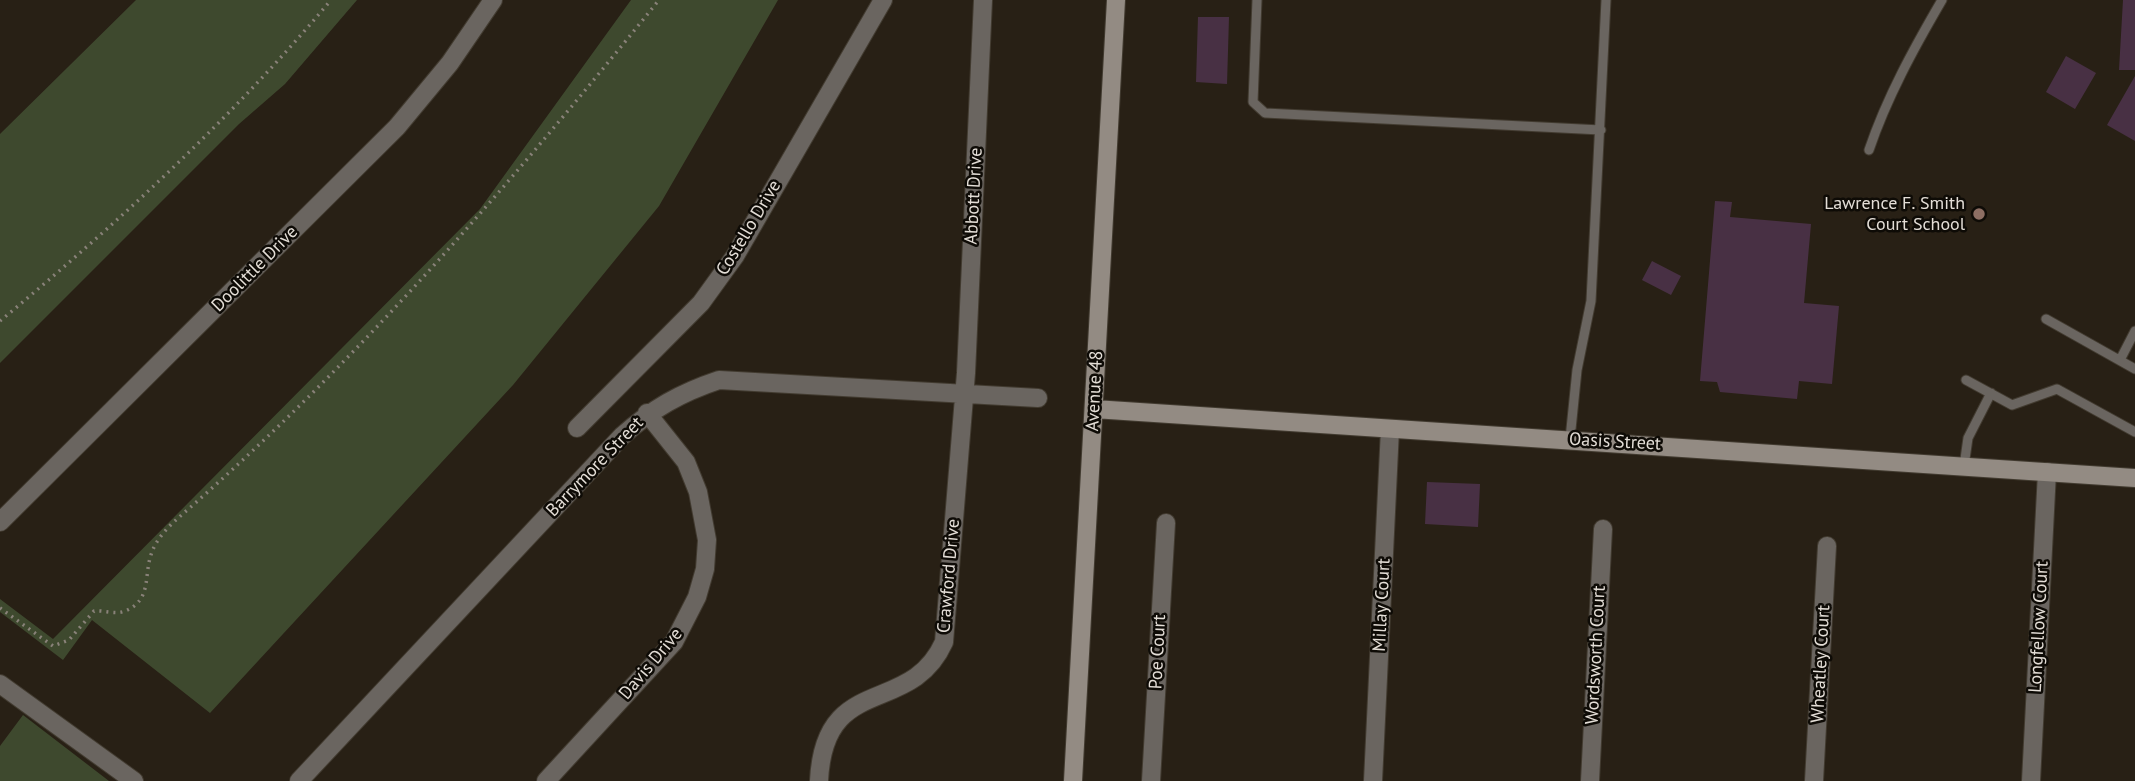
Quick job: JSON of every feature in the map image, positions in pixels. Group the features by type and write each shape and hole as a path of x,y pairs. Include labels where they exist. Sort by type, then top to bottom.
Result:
{"street":[{"name":"Doolittle Drive","path":"0,522 397,127 450,63 494,0"},
{"name":"Costello Drive","path":"578,428 701,303 735,256 883,0"},
{"name":"Abbott Drive","path":"963,392 983,0"},
{"name":"Avenue 48","path":"1073,781 1116,0"},
{"name":"Barrymore Street","path":"299,781 622,436 647,413 682,392 719,380 1038,398"},
{"name":"Crawford Drive","path":"818,781 823,745 831,727 845,711 863,699 915,680 938,656 944,642 963,392"},
{"name":"Oasis Street","path":"1094,409 2135,478"},
{"name":"Davis Drive","path":"546,781 674,642 697,597 705,569 707,540 698,492 686,463 647,413"},
{"name":"Millay Court","path":"1373,781 1390,429"},
{"name":"Longfellow Court","path":"2031,781 2047,472"},
{"name":"Poe Court","path":"1151,781 1166,523"},
{"name":"Wordsworth Court","path":"1590,781 1602,529"},
{"name":"Wheatley Court","path":"1814,781 1827,546"},
{"path":"0,684 134,781"}],"lane":[{"path":"1257,0 1253,102 1265,113 1601,130"},
{"path":"1570,439 1577,370 1591,301 1606,0"},
{"path":"1868,149 1912,52 1942,0"},
{"path":"2046,319 2135,369"},
{"path":"2120,360 2135,331"},
{"path":"1966,380 2012,405 2057,388 2135,432"},
{"path":"1964,466 1968,438 1991,393"}],"path":[{"path":"0,321 235,107 331,0"},
{"path":"0,608 53,646 69,640 94,611 126,611 142,598 147,589 151,553 170,526 216,487 296,410 412,292 659,0"}],"green space":[{"path":"136,0 357,0 285,84 239,124 0,363 0,134"},
{"path":"631,0 778,0 659,206 513,385 210,713 92,620 63,660 0,612 0,599 53,639 480,209"},
{"path":"23,715 109,781 0,781 0,746"}],"building":[{"path":"2123,0 2135,0 2135,70 2119,70"},
{"path":"1198,17 1229,17 1227,84 1196,82"},
{"path":"2066,56 2096,73 2075,109 2046,92"},
{"path":"2135,76 2135,141 2107,125"},
{"path":"1715,201 1732,202 1730,217 1811,224 1804,303 1839,306 1832,384 1799,381 1797,399 1720,392 1717,382 1700,381"},
{"path":"1652,261 1681,276 1671,295 1642,280"},
{"path":"1427,482 1480,484 1478,527 1425,524"}],"place":[{"name":"Lawrence F. Smith Court School","path":"1979,214"}]}
